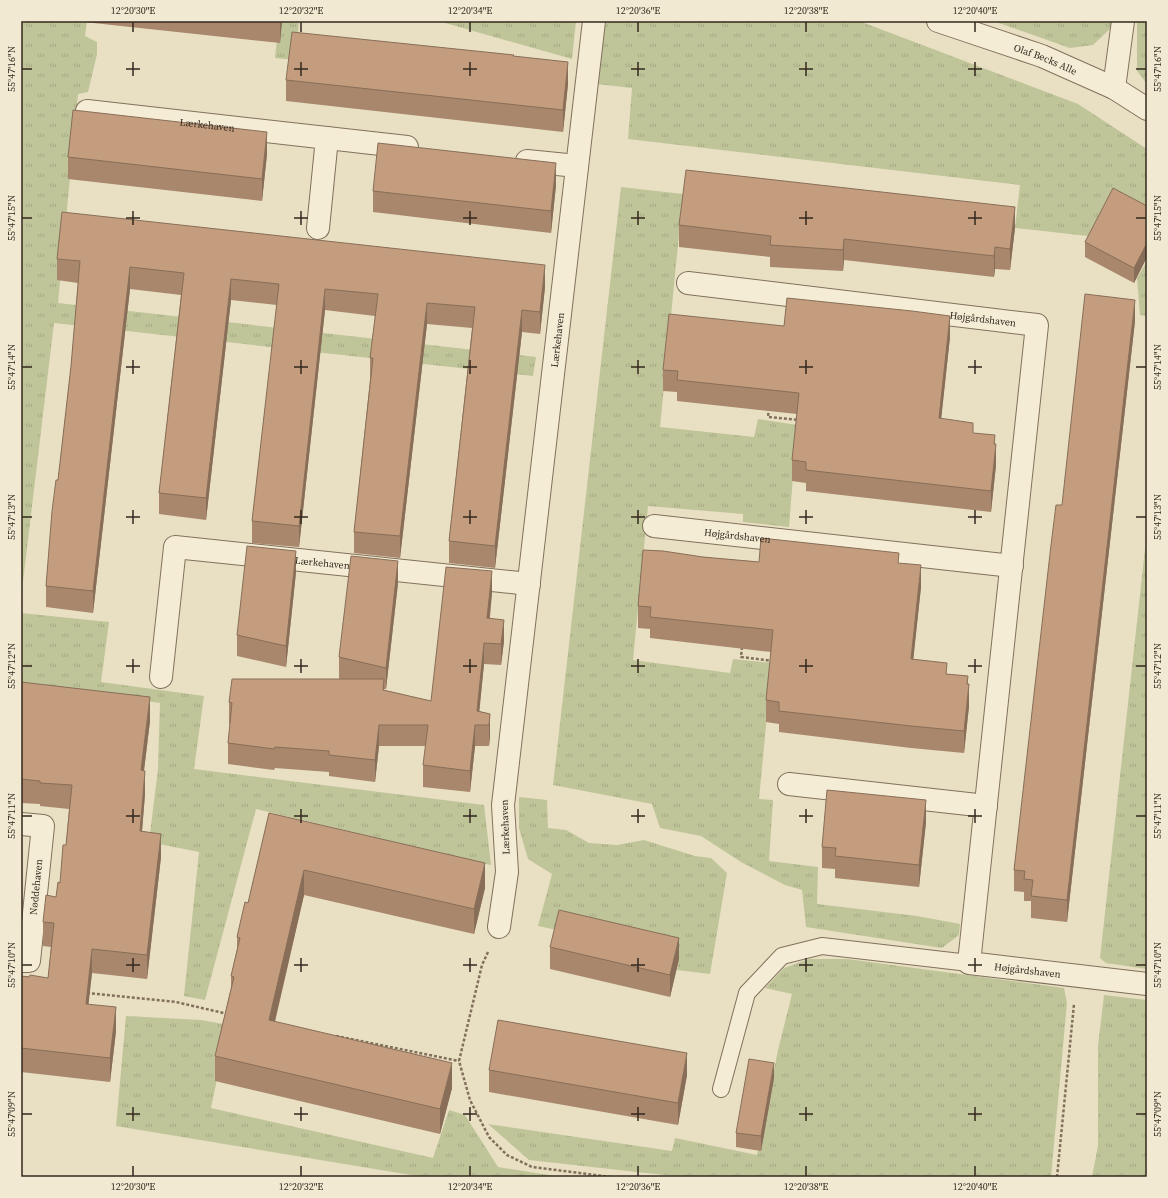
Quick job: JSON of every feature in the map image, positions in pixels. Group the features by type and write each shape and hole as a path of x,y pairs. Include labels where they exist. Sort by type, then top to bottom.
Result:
{"street":[{"name":"Lærkehaven","path":"499,927 507,872 502,805 594,21"},
{"name":"Olaf Becks Alle","path":"938,21 1042,56 1114,88 1147,110"},
{"path":"1114,88 1123,21"},
{"name":"Lærkehaven","path":"87,110 429,150"},
{"path":"318,228 327,138"},
{"path":"507,158 577,166"},
{"name":"Højgårdshaven","path":"688,283 1037,325 969,963 1147,984"},
{"name":"Højgårdshaven","path":"654,526 1012,566"},
{"name":"Lærkehaven","path":"161,677 175,547 529,584"},
{"path":"789,784 986,806"},
{"name":"Nøddehaven","path":"21,824 42,826 29,961 21,961"}],"lane":[{"path":"721,1089 747,993 782,956 822,946 969,963"}],"path":[{"path":"770,402 768,417 807,421"},
{"path":"742,642 741,658 780,662"},
{"path":"499,927 482,965 460,1061 470,1100 489,1137 507,1155 532,1167 611,1177"},
{"path":"1057,1177 1076,975"},
{"path":"83,992 176,1002 232,1015"},
{"path":"329,1035 460,1061"}],"green space":[{"path":"21,21 87,21 85,36 97,42 97,54 88,92 78,94 58,303 536,357 533,376 54,323 21,598"},
{"path":"279,21 299,21 295,60 275,58"},
{"path":"438,21 576,21 572,59"},
{"path":"606,21 859,21 1078,104 1147,149 1147,224 1088,236 1015,228 1020,185 628,139 632,88 597,84"},
{"path":"993,21 1112,21 1112,27 1093,45 1070,48"},
{"path":"1137,21 1147,21 1147,84 1137,71"},
{"path":"621,187 683,194 660,427 754,437 758,419 797,425 789,527 743,522 743,514 648,506 633,660 730,673 733,659 772,663 759,799 773,800 769,861 818,867 817,904 917,916 960,924 959,935 942,948 806,927 802,890 785,885 741,862 701,836 660,828 652,804 553,785"},
{"path":"1147,261 1147,316 1140,315 1137,278"},
{"path":"1147,531 1147,969 1106,963 1100,958"},
{"path":"21,613 109,622 101,682 204,696 194,769 484,805 491,865 256,809 205,1000 184,996 199,852 149,842 158,769 160,703 21,685"},
{"path":"519,797 547,800 548,828 566,830 589,843 617,845 644,840 695,856 711,858 727,873 710,974 677,970 679,956 538,926 552,874 528,859 519,828"},
{"path":"809,959 847,959 1064,988 1067,1003 1051,1177 682,1177 529,1160 488,1124 672,1151 675,1138 757,1155 778,1050 792,994 765,988 784,968"},
{"path":"1104,995 1147,1000 1147,1177 1092,1177 1098,1146 1098,1046"},
{"path":"126,1016 201,1020 228,1025 211,1108 433,1158 449,1110 465,1115 498,1167 561,1177 423,1177 116,1126"}],"building":[{"path":"292,32 568,62 563,110 286,80"},
{"path":"73,110 267,132 262,179 68,157"},
{"path":"378,143 556,163 551,211 373,191"},
{"path":"686,170 1015,207 1010,249 995,247 994,256 844,239 843,250 770,245 771,236 679,225"},
{"path":"1113,188 1147,206 1147,243 1134,268 1085,242"},
{"path":"62,212 545,265 540,312 522,310 495,546 449,541 475,307 427,303 400,536 354,532 373,358 370,358 378,294 325,289 299,526 252,521 279,284 231,279 206,498 159,493 184,273 130,267 93,591 46,586 52,511 56,480 58,480 71,366 80,261 57,259"},
{"path":"1085,294 1135,300 1067,900 1031,896 1033,880 1024,879 1025,871 1014,870 1051,545 1056,505 1062,505"},
{"path":"787,298 950,316 939,418 973,423 973,433 995,435 994,444 996,444 991,491 806,470 806,462 792,460 799,393 677,380 678,371 663,370 669,314 784,326"},
{"path":"761,538 899,553 898,563 921,565 911,659 947,663 946,674 968,676 967,684 969,684 964,731 779,711 779,702 766,700 773,630 650,617 651,607 638,606 643,550 759,562"},
{"path":"247,546 296,551 286,646 237,635"},
{"path":"351,556 398,561 386,668 339,657"},
{"path":"446,567 492,571 487,618 504,620 501,644 484,643 477,711 490,714 489,725 475,725 470,771 423,765 428,725 379,725 375,760 329,755 329,751 275,747 274,749 228,743 232,703 229,702 232,679 384,679 383,690 431,701"},
{"path":"21,682 150,697 141,770 145,771 140,831 161,834 147,955 92,949 86,1004 116,1007 110,1058 21,1048 21,976 29,977 30,975 48,978 54,923 43,922 46,895 56,897 58,882 60,883 63,845 66,845 72,785 40,783 40,781 21,779"},
{"path":"827,790 926,800 919,865 835,856 836,848 822,847"},
{"path":"269,813 485,863 474,909 304,870 269,1020 452,1063 440,1109 215,1056 234,977 231,976 240,938 237,937 245,902 248,903"},
{"path":"559,910 679,938 670,975 550,947"},
{"path":"498,1020 687,1053 678,1103 489,1070"},
{"path":"749,1059 774,1063 761,1136 736,1133"}]}
